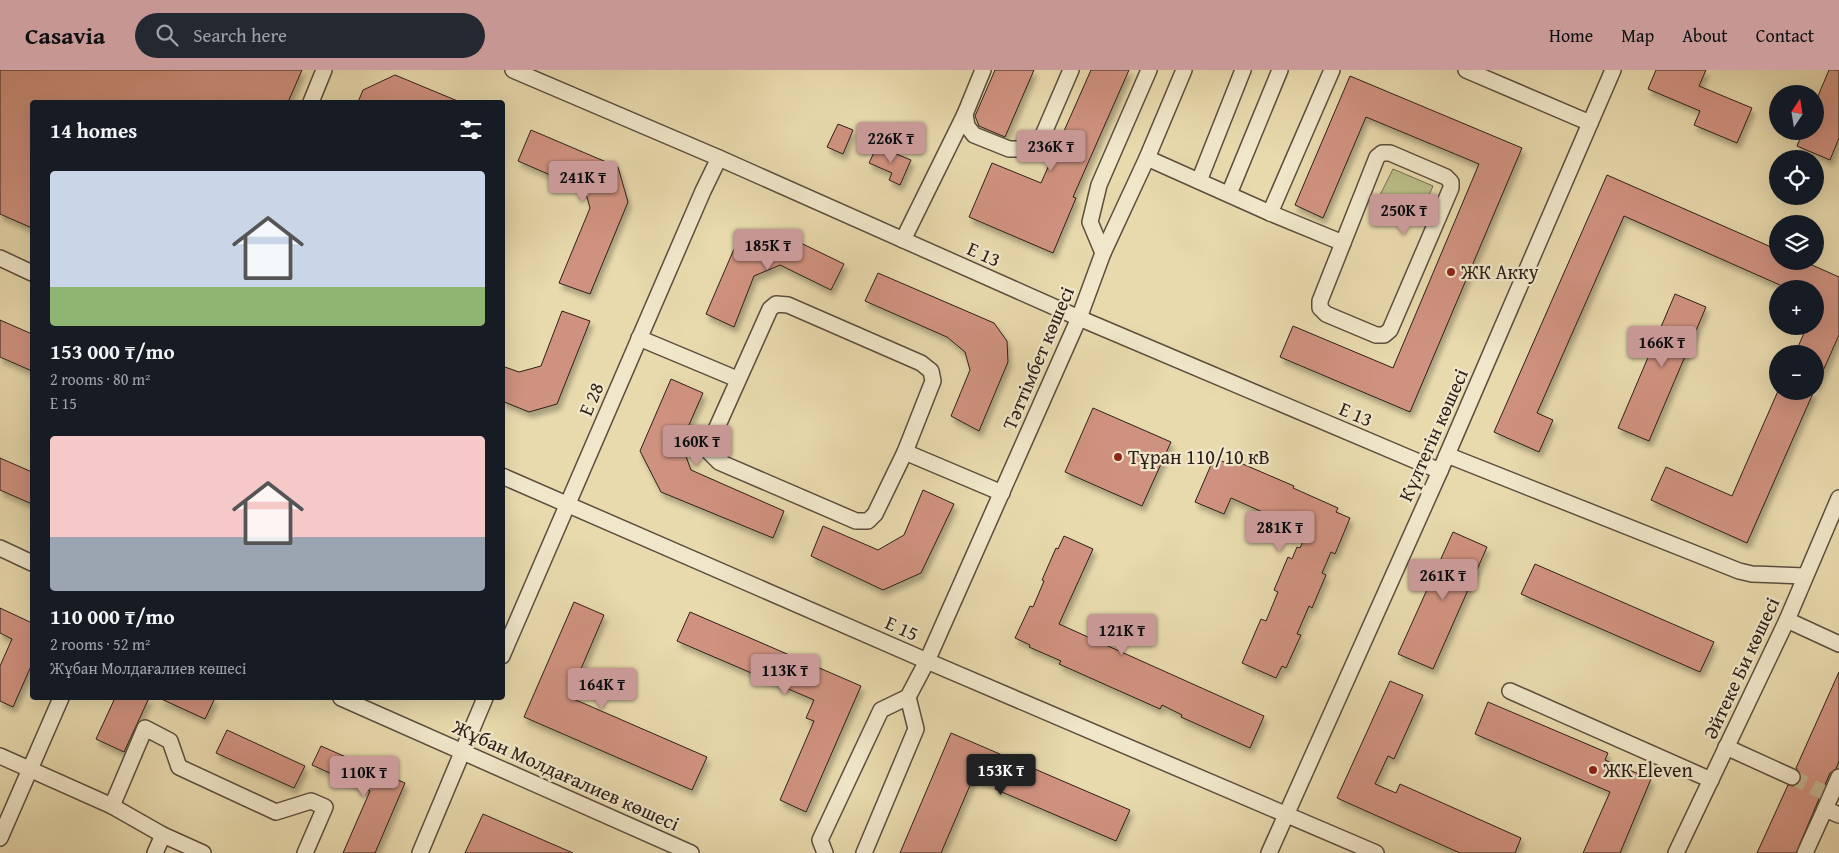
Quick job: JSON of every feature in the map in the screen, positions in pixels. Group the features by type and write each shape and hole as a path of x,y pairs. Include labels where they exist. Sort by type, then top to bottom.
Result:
{"street":[{"path":"312,100 324,70"},
{"name":"E 13","path":"513,70 719,158 1079,318 1440,471"},
{"path":"903,240 965,114 983,70"},
{"path":"965,114 967,126 974,135 1009,149 1027,148 1040,142 1071,70"},
{"path":"1103,253 1090,222 1100,185 1150,70"},
{"name":"Тәттімбет көшесі","path":"908,697 927,661 1002,493 1079,318 1103,253 1147,158 1184,70"},
{"path":"1199,181 1244,70"},
{"path":"1228,194 1280,70"},
{"path":"1466,70 1590,123"},
{"name":"Күлтегін көшесі","path":"1269,853 1440,471 1613,70"},
{"path":"1270,213 1327,71"},
{"path":"1382,153 1390,153 1446,177 1451,182 1451,188 1390,330 1384,335 1376,335 1326,314 1320,308 1320,301 1343,243 1377,157 1382,153"},
{"name":"E 28","path":"505,649 703,190 719,158"},
{"path":"1147,158 1270,213 1343,243"},
{"path":"0,258 30,272"},
{"path":"776,304 788,305 806,312 921,363 930,371 933,381 905,452 875,514 868,521 856,521 719,462 710,453 710,443 737,379 770,309 776,304"},
{"path":"639,338 737,379"},
{"path":"905,452 1002,493"},
{"path":"1447,455 1739,571 1752,574 1805,576"},
{"name":"E 15","path":"505,477 927,661 1376,853"},
{"name":"Әйтеке Би көшесі","path":"1676,853 1787,620 1839,498"},
{"path":"0,548 30,561"},
{"path":"1787,620 1839,644"},
{"path":"1510,691 1711,780"},
{"path":"825,853 820,840 881,710 908,697 916,729 864,853"},
{"path":"0,838 60,700"},
{"name":"Жұбан Молдағалиев көшесі","path":"346,700 692,853"},
{"path":"420,853 484,700"},
{"path":"112,806 145,728 170,741 179,768 276,812 311,801 325,807 304,853"},
{"path":"1726,748 1792,777"},
{"path":"0,756 112,806 163,835 203,853"},
{"path":"1805,853 1832,812 1828,794 1839,777"},
{"path":"155,853 163,835"}],"green space":[{"path":"1393,169 1433,186 1421,214 1380,195"}],"building":[{"path":"0,70 302,70 289,100 30,100 30,227 0,214"},
{"path":"995,70 1034,70 1005,137 979,126 975,116"},
{"path":"1091,70 1129,70 1073,197 1076,198 1053,253 969,217 992,163 1041,183"},
{"path":"1656,70 1706,70 1699,86 1752,108 1737,143 1694,125 1700,111 1648,89"},
{"path":"1829,70 1839,70 1839,138 1830,160 1824,157 1824,150 1806,150 1797,146 1799,140 1824,140 1823,85"},
{"path":"395,75 455,100 359,100 363,90"},
{"name":"ЖК Акку","path":"1350,76 1522,148 1410,412 1280,357 1293,326 1393,368 1479,164 1366,117 1323,218 1295,205"},
{"path":"838,124 853,130 843,154 827,147"},
{"path":"531,130 618,167 628,202 590,294 559,283 590,208 585,190 518,161"},
{"path":"877,146 911,160 900,185 889,180 892,173 869,163"},
{"path":"1607,175 1769,246 1769,270 1823,270 1839,277 1839,335 1824,369 1824,345 1799,345 1803,335 1824,335 1824,280 1769,280 1624,216 1537,413 1553,420 1539,452 1494,432"},
{"path":"776,231 844,264 831,290 780,265 754,276 734,327 706,314 734,249"},
{"path":"878,273 994,323 1007,341 1008,362 979,431 951,416 970,370 965,352 947,337 865,301"},
{"path":"1675,294 1706,307 1649,441 1618,428"},
{"path":"562,311 590,321 557,404 529,412 505,402 505,367 519,372 541,366"},
{"path":"0,320 30,333 30,370 0,357"},
{"path":"671,379 703,393 681,443 691,470 784,511 773,538 661,492 640,451"},
{"path":"1774,400 1810,400 1747,543 1651,500 1666,467 1732,496"},
{"name":"Тұран 110/10 кВ","path":"1093,408 1171,442 1142,506 1065,472"},
{"path":"0,458 30,471 30,503 0,490"},
{"path":"1214,458 1229,464 1231,459 1294,486 1293,488 1338,508 1336,512 1350,518 1335,554 1331,552 1322,573 1326,575 1312,608 1309,606 1297,634 1301,635 1286,668 1282,666 1276,678 1242,663 1261,619 1266,621 1278,592 1274,590 1288,557 1292,559 1297,547 1300,548 1309,528 1287,518 1285,522 1231,498 1224,514 1195,502"},
{"path":"923,490 954,504 921,573 883,590 811,556 823,526 878,550 904,535"},
{"path":"1453,532 1487,547 1433,669 1398,654"},
{"path":"1064,536 1093,549 1059,624 1264,716 1250,748 1181,717 1182,715 1162,705 1160,709 1059,664 1061,661 1029,647 1030,645 1015,638 1030,606 1033,607 1044,581 1042,580 1056,548 1058,549"},
{"path":"1535,564 1714,642 1700,672 1521,594"},
{"path":"574,602 604,615 569,697 707,757 692,790 524,717"},
{"path":"0,608 30,622 30,669 13,707 0,701 0,666 12,639 0,633"},
{"path":"690,612 861,686 806,812 780,800 814,721 806,718 814,700 677,641"},
{"path":"1839,672 1839,761 1836,769 1830,773 1796,853 1757,853 1788,785 1793,786 1800,781 1801,776 1796,768"},
{"path":"1390,681 1423,695 1394,759 1388,756 1375,784 1396,793 1400,784 1521,838 1515,853 1460,853 1337,798"},
{"path":"114,700 148,700 124,752 96,739"},
{"path":"163,700 214,700 205,719"},
{"name":"ЖК Eleven","path":"1488,702 1608,753 1605,760 1651,779 1620,853 1583,853 1610,792 1475,734"},
{"path":"227,730 305,766 294,788 216,753"},
{"path":"951,733 1130,810 1116,841 995,789 996,786 974,776 941,853 900,853"},
{"path":"321,746 405,783 375,853 343,853 370,791 312,765"},
{"path":"483,814 573,853 465,853"}],"tunnel":[{"path":"1792,777 1825,793"}],"place":[{"name":"ЖК Акку","path":"1451,272"},
{"name":"Тұран 110/10 кВ","path":"1118,457"},
{"name":"ЖК Eleven","path":"1593,770"}]}
